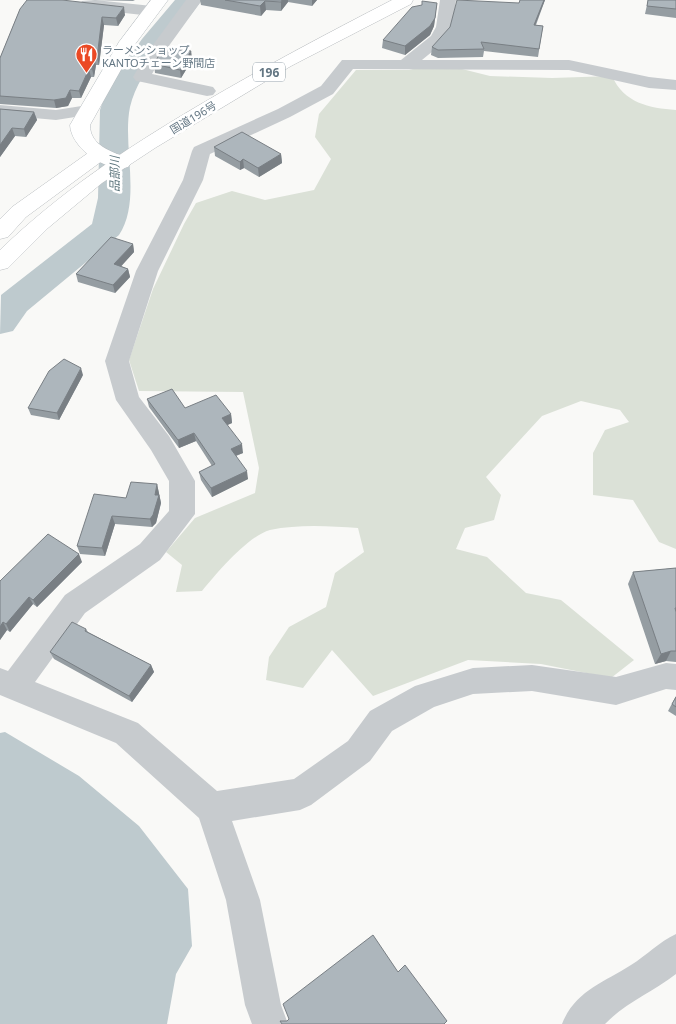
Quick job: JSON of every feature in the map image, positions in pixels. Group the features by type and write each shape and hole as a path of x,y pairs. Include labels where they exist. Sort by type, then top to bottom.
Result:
{"main road":[{"name":"国道196号","path":"0,263 40,223 131,149 207,91 259,60 377,0"},
{"name":"国道196号","path":"0,232 19,212 97,154 131,149 285,62 405,0"},
{"path":"131,149 97,154 81,140 79,133 80,125 128,42 156,5"}],"street":[{"path":"194,0 155,53 142,77 207,91"},
{"path":"405,64 438,39 444,27 448,0"},
{"path":"75,2 156,5"},
{"path":"270,1024 263,1005 243,900 212,808 128,733 7,684 75,604 150,552 182,514 182,481 160,443 128,400 117,361 148,271 193,180 201,151 284,113 327,90 348,64 569,65 591,67 641,82 676,85"},
{"path":"0,110 56,115 88,110"},
{"path":"212,808 300,794 359,751 381,721 426,696 473,681 532,678 616,691 666,676 676,677"},
{"path":"580,1024 603,1000 644,977 676,952"}],"shaded area":[{"path":"438,63 490,76 552,78 612,76 617,85 630,98 656,108 676,110 676,549 659,542 633,500 593,495 593,453 605,430 629,422 620,410 581,401 542,416 486,477 501,495 494,520 465,528 456,549 487,557 526,593 561,600 634,660 611,678 541,664 468,660 373,696 332,650 303,688 266,680 269,657 289,627 326,607 335,573 364,552 358,528 303,526 270,530 243,547 224,565 202,591 176,592 182,565 166,552 195,518 255,493 259,468 243,392 139,391 129,360 153,289 196,203 232,191 265,200 314,190 331,159 315,137 319,114 356,70 409,70"},
{"path":"5,732 79,776 139,826 188,889 192,946 176,974 167,1024 0,1024 0,733"}],"building":[{"path":"27,0 62,0 124,7 116,18 102,17 97,58 94,58 92,69 89,69 79,91 70,90 66,98 54,100 0,96 0,58 20,9"},
{"path":"225,0 282,0 281,2 265,1 260,6"},
{"path":"457,0 519,3 520,0 544,0 534,25 543,26 539,49 481,42 484,49 438,50 432,47 450,27"},
{"path":"648,0 676,0 676,9 647,6"},
{"path":"422,1 437,3 435,18 430,26 405,46 383,40 412,7 422,5"},
{"path":"163,48 191,51 180,70 154,64"},
{"path":"0,109 34,112 24,129 12,128 0,145"},
{"path":"242,132 281,154 258,168 243,159 240,162 214,147"},
{"path":"111,237 133,244 114,264 128,269 113,285 76,274"},
{"path":"64,359 81,368 57,413 28,408 49,371"},
{"path":"172,389 185,408 216,395 231,414 222,418 242,444 231,449 247,471 211,488 199,472 215,464 194,433 178,440 147,399"},
{"path":"131,482 157,484 155,495 159,495 150,519 112,516 102,548 77,546 94,494 126,498"},
{"path":"48,534 79,554 33,600 29,597 6,624 3,622 0,627 0,581"},
{"path":"676,568 676,651 661,654 633,572"},
{"path":"72,622 86,629 85,631 151,665 129,696 50,652"},
{"path":"676,697 676,707 672,704"},
{"path":"373,935 398,972 405,965 447,1021 444,1024 282,1024 280,1021 287,1021 289,1019 283,1004"}],"waterway":[{"name":"品部川","path":"0,322 14,303 107,228 114,198 115,110 121,89 152,45 189,0"}],"place":[{"name":"ラーメンショップ KANTOチェーン野間店","path":"86,74"}]}
